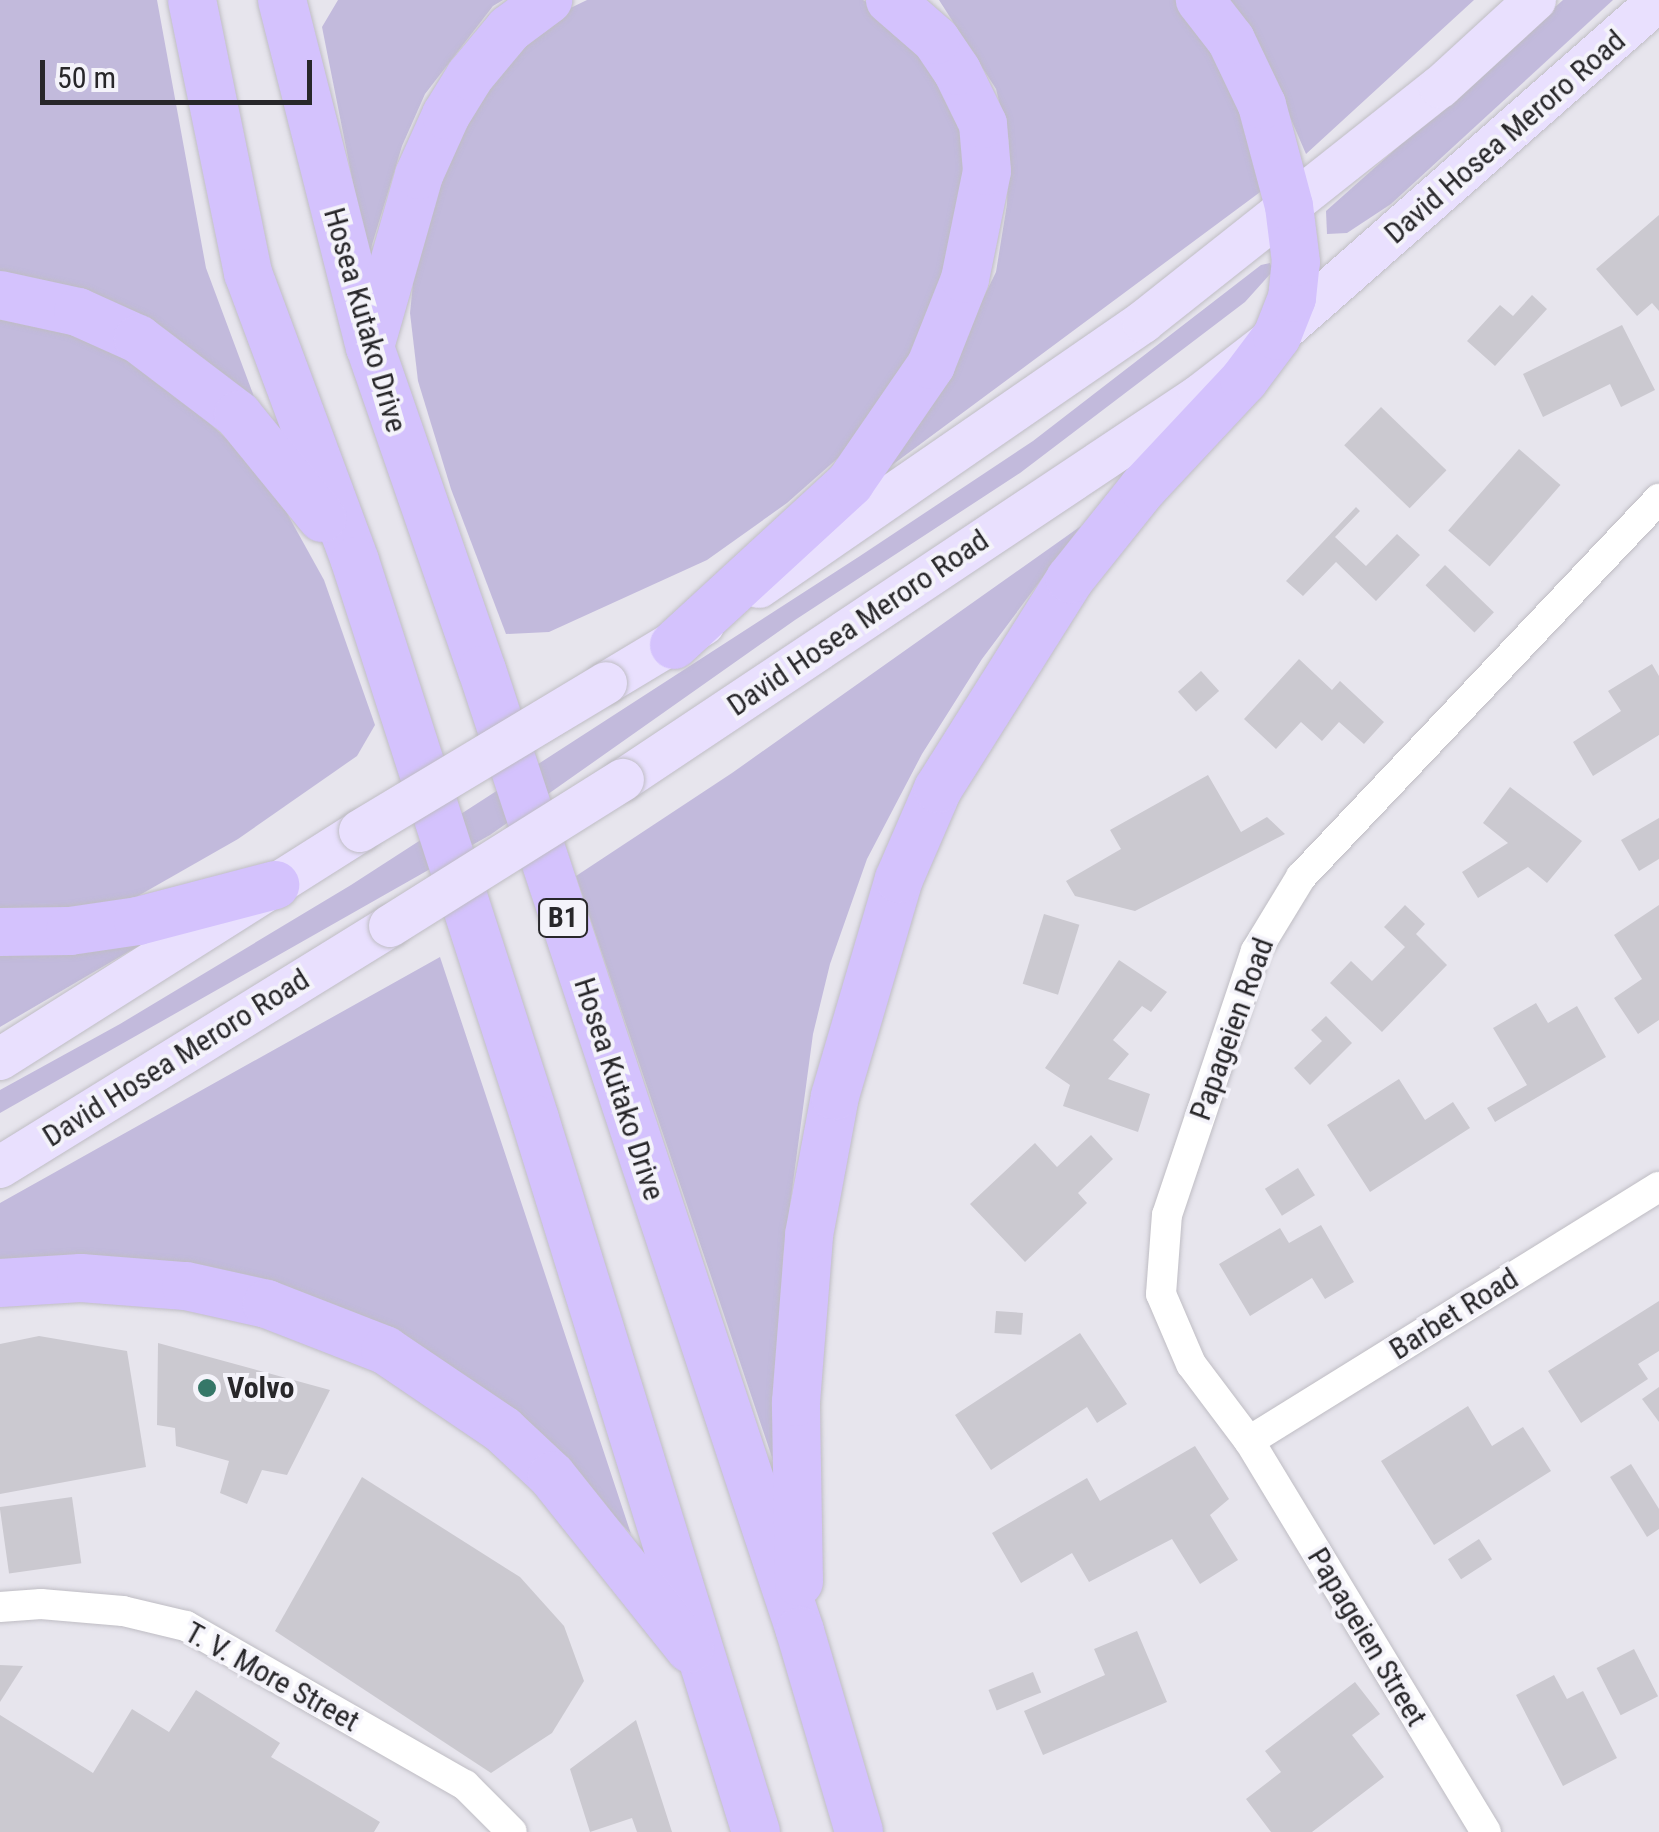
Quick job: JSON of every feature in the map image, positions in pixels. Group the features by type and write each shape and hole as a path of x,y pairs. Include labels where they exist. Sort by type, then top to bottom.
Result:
{"main road":[{"path":"192,0 248,273 354,561 536,1119 756,1832"},
{"name":"Hosea Kutako Drive","path":"282,0 370,346 482,670 800,1631 858,1832"},
{"path":"370,346 419,175 446,115 509,28 548,0"},
{"path":"674,644 850,483 888,433 931,365 965,279 986,171 983,124 957,70 936,40 890,0"},
{"path":"800,1631 796,1402 809,1234 834,1096 899,879 938,789 1070,579 1144,488 1244,380 1277,336 1295,279 1289,206 1262,105 1230,40 1200,0"},
{"path":"0,1059 360,831 674,644 1143,322 1440,87 1535,0"},
{"name":"David Hosea Meroro Road","path":"0,1166 622,780 1199,396 1277,336 1659,0"},
{"path":"0,296 78,312 138,339 181,371 238,415 354,561"},
{"path":"0,932 70,931 138,921 275,885"},
{"path":"0,1283 80,1278 186,1286 268,1304 386,1350 502,1430 552,1476 705,1667"}],"street":[{"name":"Papageien Road","path":"1249,1441 1191,1364 1161,1294 1167,1215 1256,952 1301,877 1659,499"},
{"name":"Barbet Road","path":"1249,1441 1659,1187"},
{"name":"Papageien Street","path":"1249,1441 1486,1832"},
{"name":"T. V. More Street","path":"0,1607 41,1604 123,1611 186,1626 465,1785 512,1832"}],"shaded area":[{"path":"0,0 157,0 206,268 259,410 0,282"},
{"path":"338,0 503,0 493,6 425,94 402,146 368,258 322,27"},
{"path":"587,0 863,0 894,18 957,112 966,172 961,231 901,378 855,443 787,503 707,560 549,632 506,634 451,489 418,381 410,313 415,264 429,201 466,121 508,62 552,17"},
{"path":"939,0 1176,0 1228,75 1271,184 880,474 956,354 996,272 1007,204 1009,141 996,89"},
{"path":"1224,0 1474,0 1306,154 1287,110"},
{"path":"1563,0 1613,0 1391,204 1347,233 1327,234 1326,211"},
{"path":"1270,263 1273,271 1245,302 1020,473 795,620 490,835 0,1113 0,1090 120,1024 351,885 860,556 1033,441 1261,265"},
{"path":"0,320 31,321 97,340 161,379 229,441 283,506 324,580 375,725 357,756 238,839 124,904 0,914"},
{"path":"1081,526 982,659 922,754 867,859 830,964 813,1034 783,1257 776,1469 576,876 732,773"},
{"path":"145,942 0,1027 0,955"},
{"path":"440,957 631,1534 594,1495 367,1326 0,1267 0,1203"}],"building":[{"path":"1659,215 1659,311 1652,303 1637,316 1596,269"},
{"path":"1532,295 1547,309 1495,366 1467,341 1500,305 1513,316"},
{"path":"1622,325 1655,390 1621,407 1610,384 1543,417 1523,374"},
{"path":"1381,407 1446,470 1410,508 1344,445"},
{"path":"1519,449 1561,485 1490,567 1448,531"},
{"path":"1356,507 1360,511 1335,537 1366,566 1397,534 1420,555 1376,601 1336,562 1303,596 1286,581"},
{"path":"1445,565 1494,612 1474,632 1426,585"},
{"path":"1299,659 1332,690 1340,681 1384,722 1364,744 1339,722 1322,741 1301,722 1276,749 1244,719"},
{"path":"1652,664 1659,676 1659,735 1593,776 1573,742 1621,711 1608,691"},
{"path":"1201,671 1219,691 1196,712 1178,692"},
{"path":"1208,775 1241,832 1267,817 1285,834 1135,911 1075,896 1066,881 1121,849 1110,830"},
{"path":"1510,787 1582,841 1547,883 1528,867 1478,898 1462,872 1508,843 1483,823"},
{"path":"1659,818 1659,859 1639,871 1621,840"},
{"path":"1405,905 1425,924 1416,934 1447,965 1382,1032 1330,983 1351,961 1372,981 1405,947 1384,927"},
{"path":"1659,905 1659,1020 1638,1034 1614,998 1642,979 1614,935"},
{"path":"1044,914 1079,925 1058,995 1023,984"},
{"path":"1119,960 1167,992 1151,1012 1142,1006 1113,1040 1129,1054 1108,1079 1150,1094 1138,1132 1063,1106 1070,1085 1045,1068"},
{"path":"1536,1003 1548,1023 1577,1006 1606,1057 1495,1122 1487,1108 1527,1085 1493,1028"},
{"path":"1326,1016 1352,1043 1310,1085 1294,1068 1322,1041 1311,1030"},
{"path":"1399,1079 1425,1120 1453,1102 1470,1128 1370,1192 1327,1125"},
{"path":"1091,1135 1113,1159 1078,1193 1087,1203 1025,1262 970,1204 1035,1143 1057,1167"},
{"path":"1298,1168 1315,1195 1282,1216 1265,1189"},
{"path":"1321,1225 1354,1282 1325,1299 1312,1278 1250,1316 1219,1264 1280,1228 1289,1243"},
{"path":"1659,1301 1659,1351 1638,1364 1648,1379 1581,1423 1548,1371"},
{"path":"996,1311 1023,1313 1021,1335 994,1333"},
{"path":"1080,1333 1127,1404 1097,1423 1087,1407 991,1470 955,1415"},
{"path":"39,1336 127,1351 146,1467 0,1494 0,1344"},
{"path":"158,1343 330,1390 287,1475 262,1470 247,1504 220,1493 229,1461 176,1446 175,1428 157,1425"},
{"path":"1659,1387 1659,1422 1642,1399"},
{"path":"1468,1406 1492,1446 1523,1427 1551,1471 1434,1545 1381,1461"},
{"path":"1195,1446 1229,1499 1210,1515 1238,1560 1200,1584 1172,1539 1089,1582 1072,1553 1021,1583 992,1533 1087,1478 1100,1501"},
{"path":"1631,1464 1659,1509 1659,1529 1647,1537 1610,1477"},
{"path":"362,1477 520,1577 564,1626 584,1681 552,1733 491,1773 275,1631"},
{"path":"72,1497 81,1563 9,1574 0,1507"},
{"path":"1479,1539 1492,1559 1461,1579 1448,1559"},
{"path":"1137,1631 1167,1702 1043,1755 1024,1711 1105,1675 1094,1649"},
{"path":"1634,1649 1658,1696 1621,1715 1597,1668"},
{"path":"0,1665 23,1666 0,1702"},
{"path":"1033,1672 1041,1692 997,1710 988,1690"},
{"path":"1554,1675 1567,1699 1583,1691 1617,1758 1563,1786 1516,1695"},
{"path":"1355,1682 1380,1714 1352,1735 1384,1777 1312,1832 1271,1832 1246,1799 1281,1772 1265,1751"},
{"path":"196,1690 280,1743 271,1757 380,1822 374,1832 0,1832 0,1715 93,1773 132,1709 169,1732"},
{"path":"636,1720 672,1832 637,1832 632,1818 590,1832 570,1769"}],"place":[{"name":"Volvo","path":"207,1388"}]}
